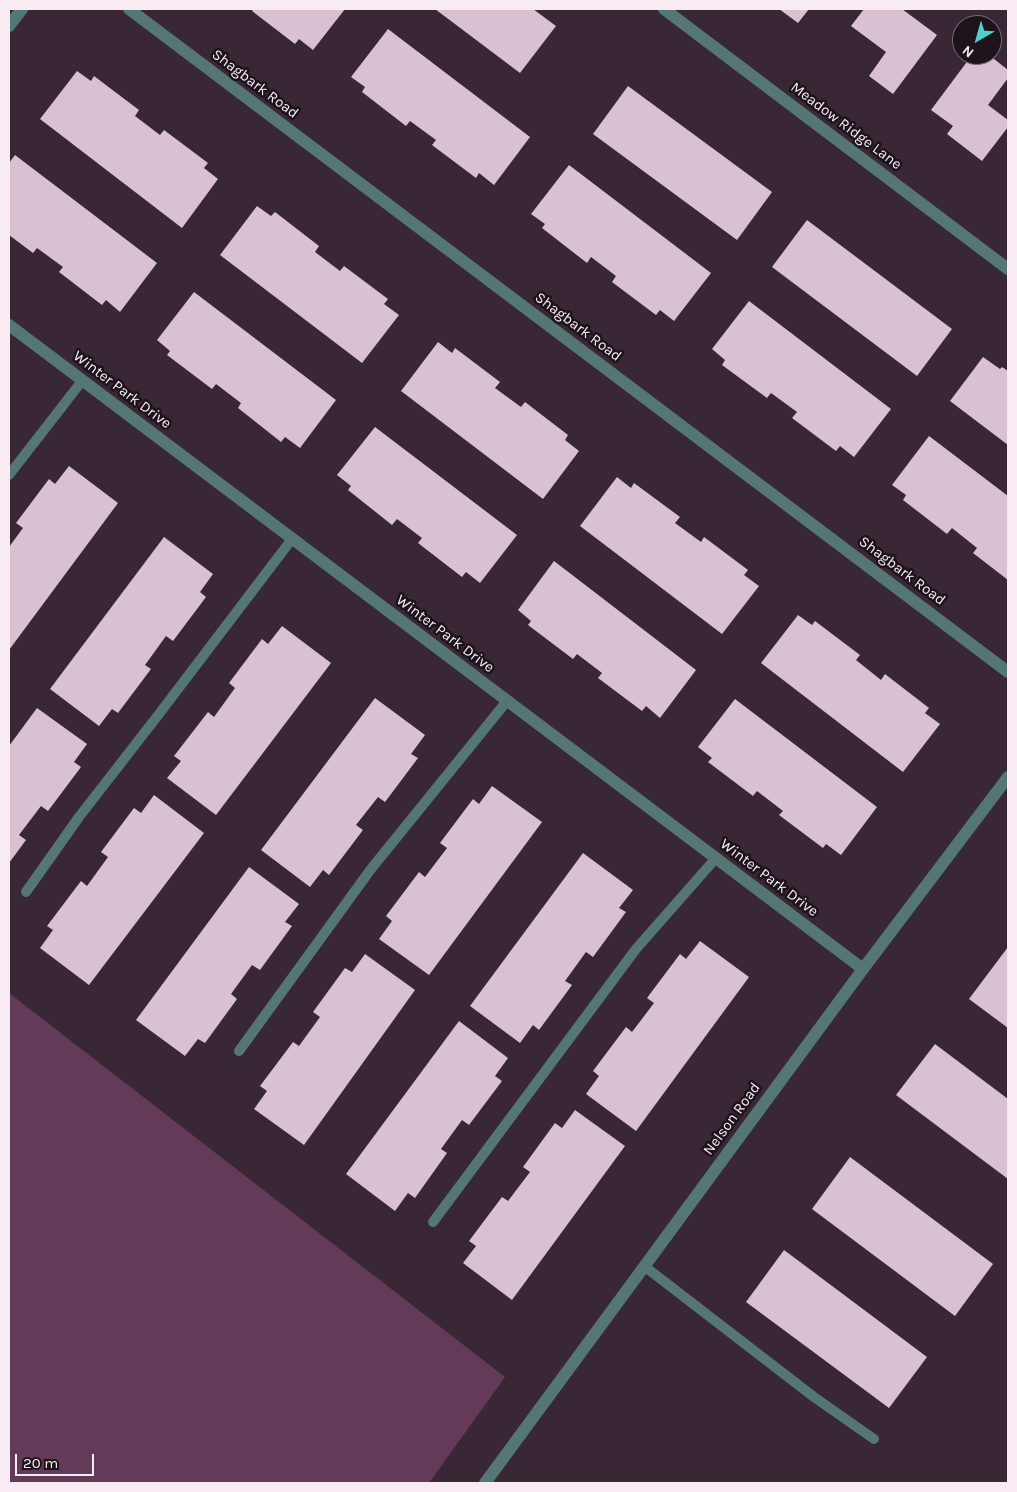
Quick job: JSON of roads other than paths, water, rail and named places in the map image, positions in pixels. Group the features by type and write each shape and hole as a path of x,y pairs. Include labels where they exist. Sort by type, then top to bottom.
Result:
{"street":[{"path":"9,26 22,9"},
{"name":"Shagbark Road","path":"129,9 1008,672"},
{"name":"Meadow Ridge Lane","path":"664,9 1008,269"},
{"name":"Winter Park Drive","path":"9,325 863,969"},
{"name":"Nelson Road","path":"485,1483 863,969 1008,777"}],"lane":[{"path":"9,475 82,381"},
{"path":"26,892 79,817 292,539"},
{"path":"239,1051 372,869 507,701"},
{"path":"433,1222 636,949 716,858"},
{"path":"644,1266 814,1397 874,1439"}]}
